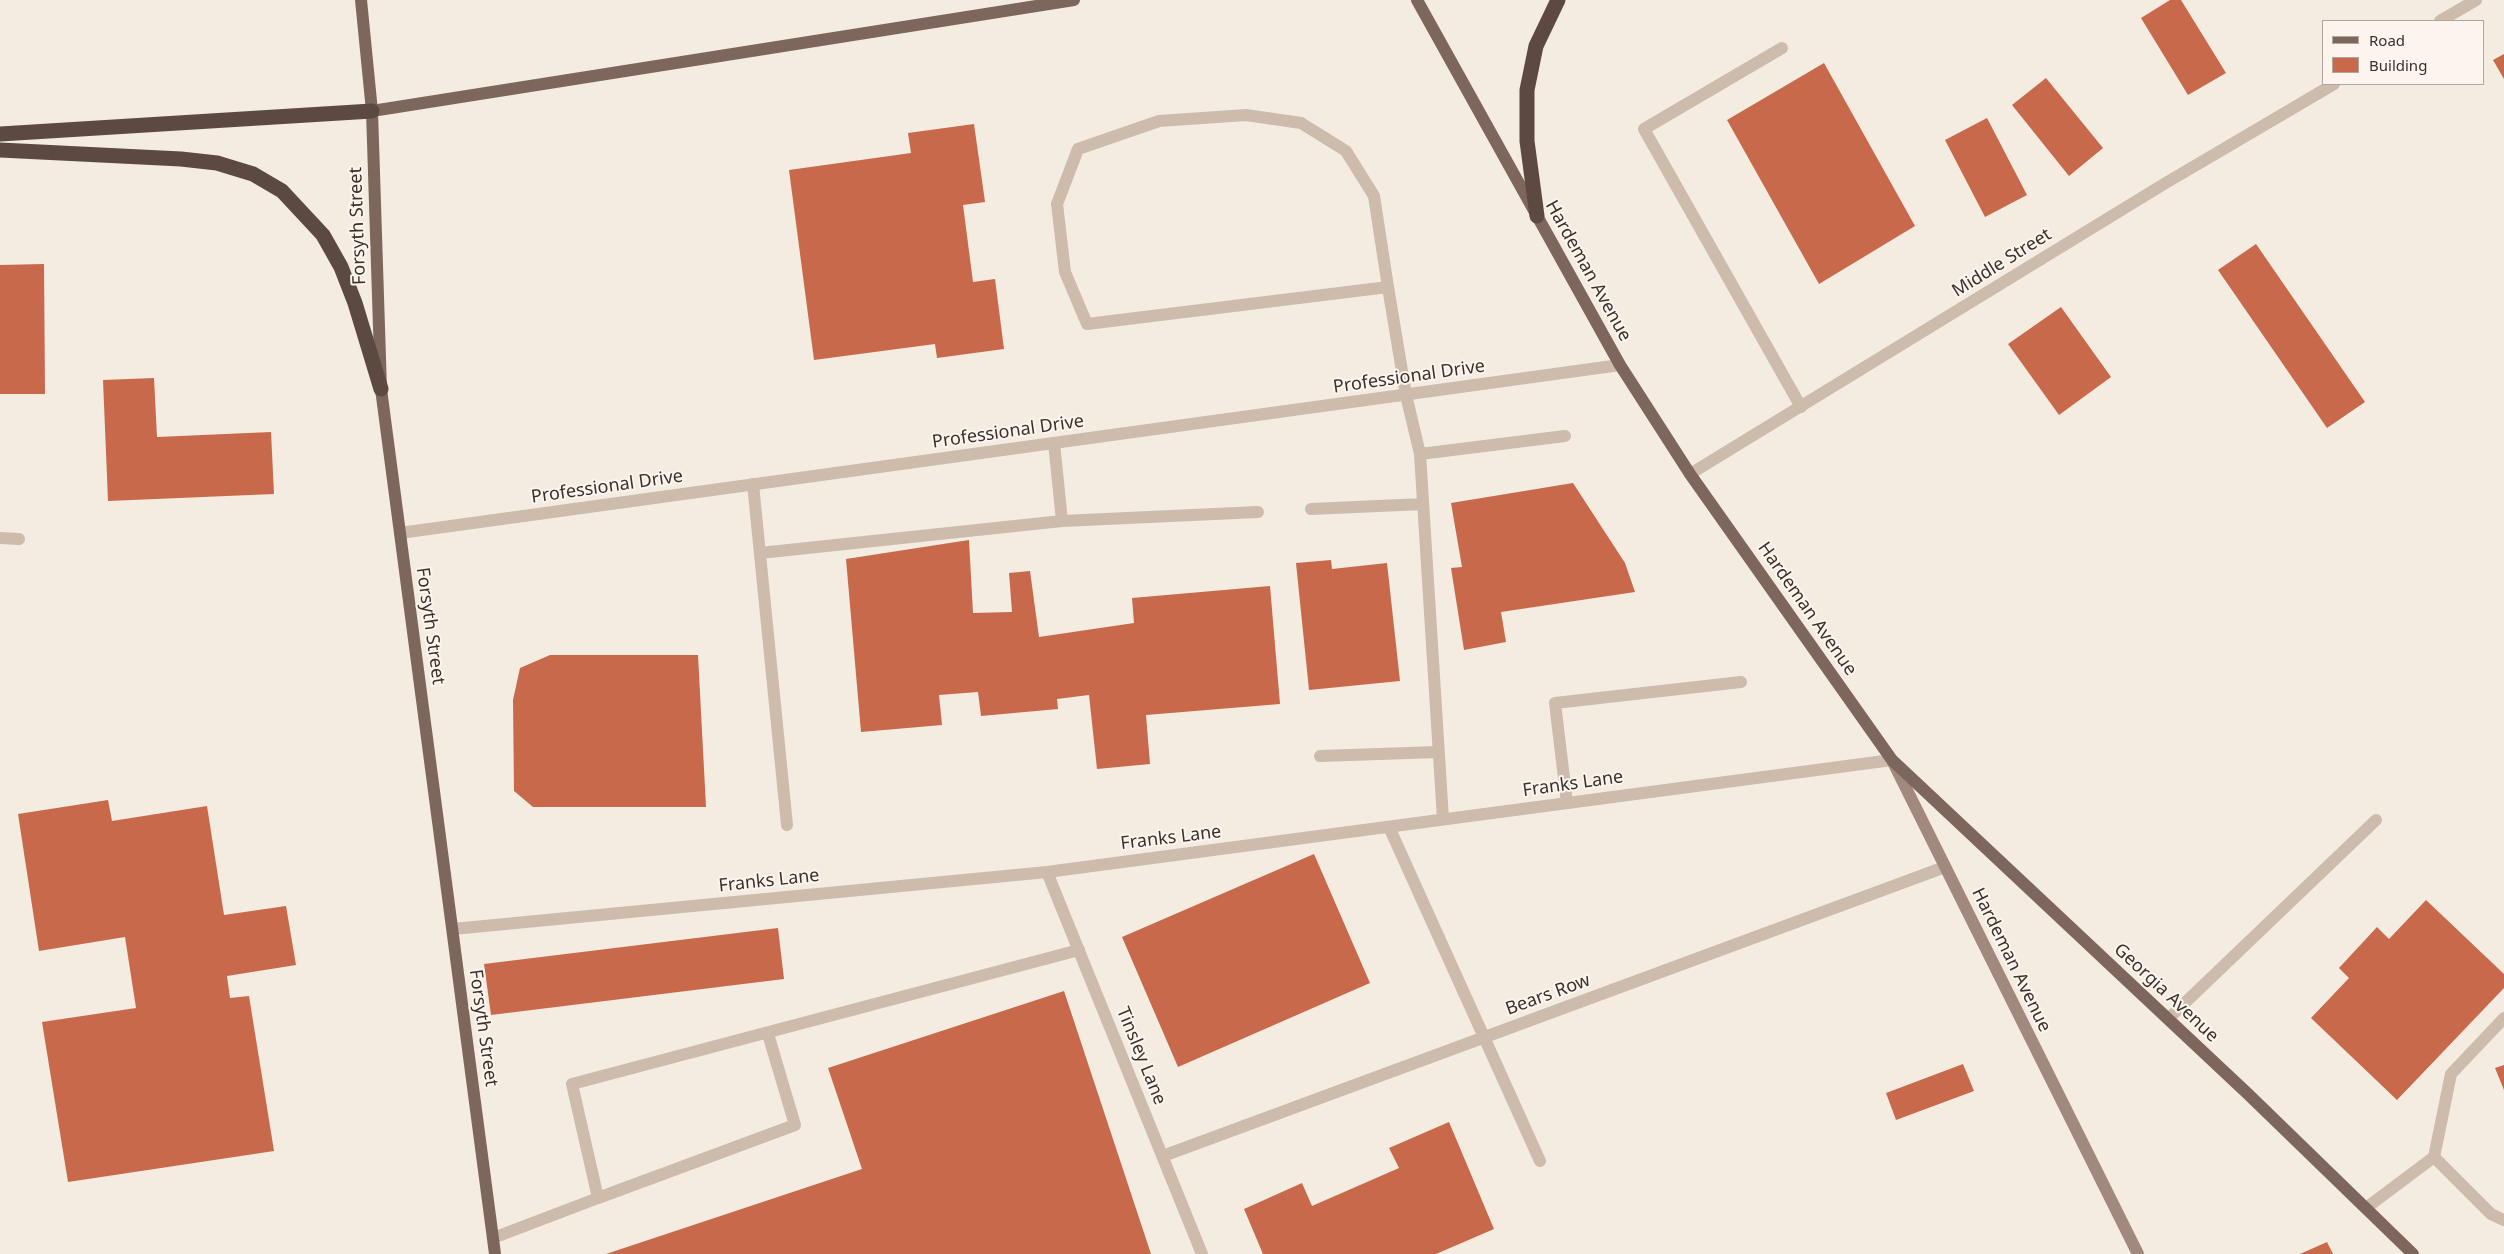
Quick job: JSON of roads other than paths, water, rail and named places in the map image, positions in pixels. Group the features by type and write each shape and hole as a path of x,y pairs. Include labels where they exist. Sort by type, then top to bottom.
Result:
{"highway":[{"path":"1538,216 1527,141 1527,90 1536,46 1558,0"},
{"path":"0,134 372,111"},
{"path":"0,150 181,159 217,163 253,174 282,191 323,235 341,267 381,389"}],"main road":[{"name":"Forsyth Street","path":"362,0 372,111 381,389 495,1254"},
{"path":"372,111 1074,0"},
{"name":"Hardeman Avenue","path":"1417,0 1620,365 1690,474 1892,760"},
{"name":"Georgia Avenue","path":"1892,760 2168,1019 2412,1254"}],"street":[{"path":"2442,20 2476,0"},
{"path":"1782,48 1644,129 1801,407"},
{"name":"Middle Street","path":"1690,474 2156,190 2332,85"},
{"path":"1388,287 1087,324 1065,272 1057,204 1078,149 1159,121 1246,115 1301,123 1346,151 1374,196 1406,395 1420,454 1443,819"},
{"name":"Professional Drive","path":"400,534 1620,365"},
{"path":"1420,454 1565,436"},
{"path":"1054,443 1062,521"},
{"path":"753,484 787,825"},
{"path":"1312,509 1423,504"},
{"path":"760,553 1062,521 1258,512"},
{"path":"0,538 19,539"},
{"path":"1567,803 1555,703 1741,682"},
{"path":"1320,756 1438,752"},
{"name":"Franks Lane","path":"453,930 1047,872 1892,760"},
{"name":"Hardeman Avenue","path":"1892,760 2138,1254"},
{"path":"2168,1019 2376,820"},
{"path":"1389,826 1540,1161"},
{"name":"Bears Row","path":"1163,1156 1945,866"},
{"name":"Tinsley Lane","path":"1047,872 1202,1254"},
{"path":"598,1198 572,1084 768,1034 1079,950"},
{"path":"2366,1208 2434,1157 2451,1074 2504,1018"},
{"path":"493,1238 795,1125 768,1034"},
{"path":"2434,1157 2491,1214 2504,1220"}]}
